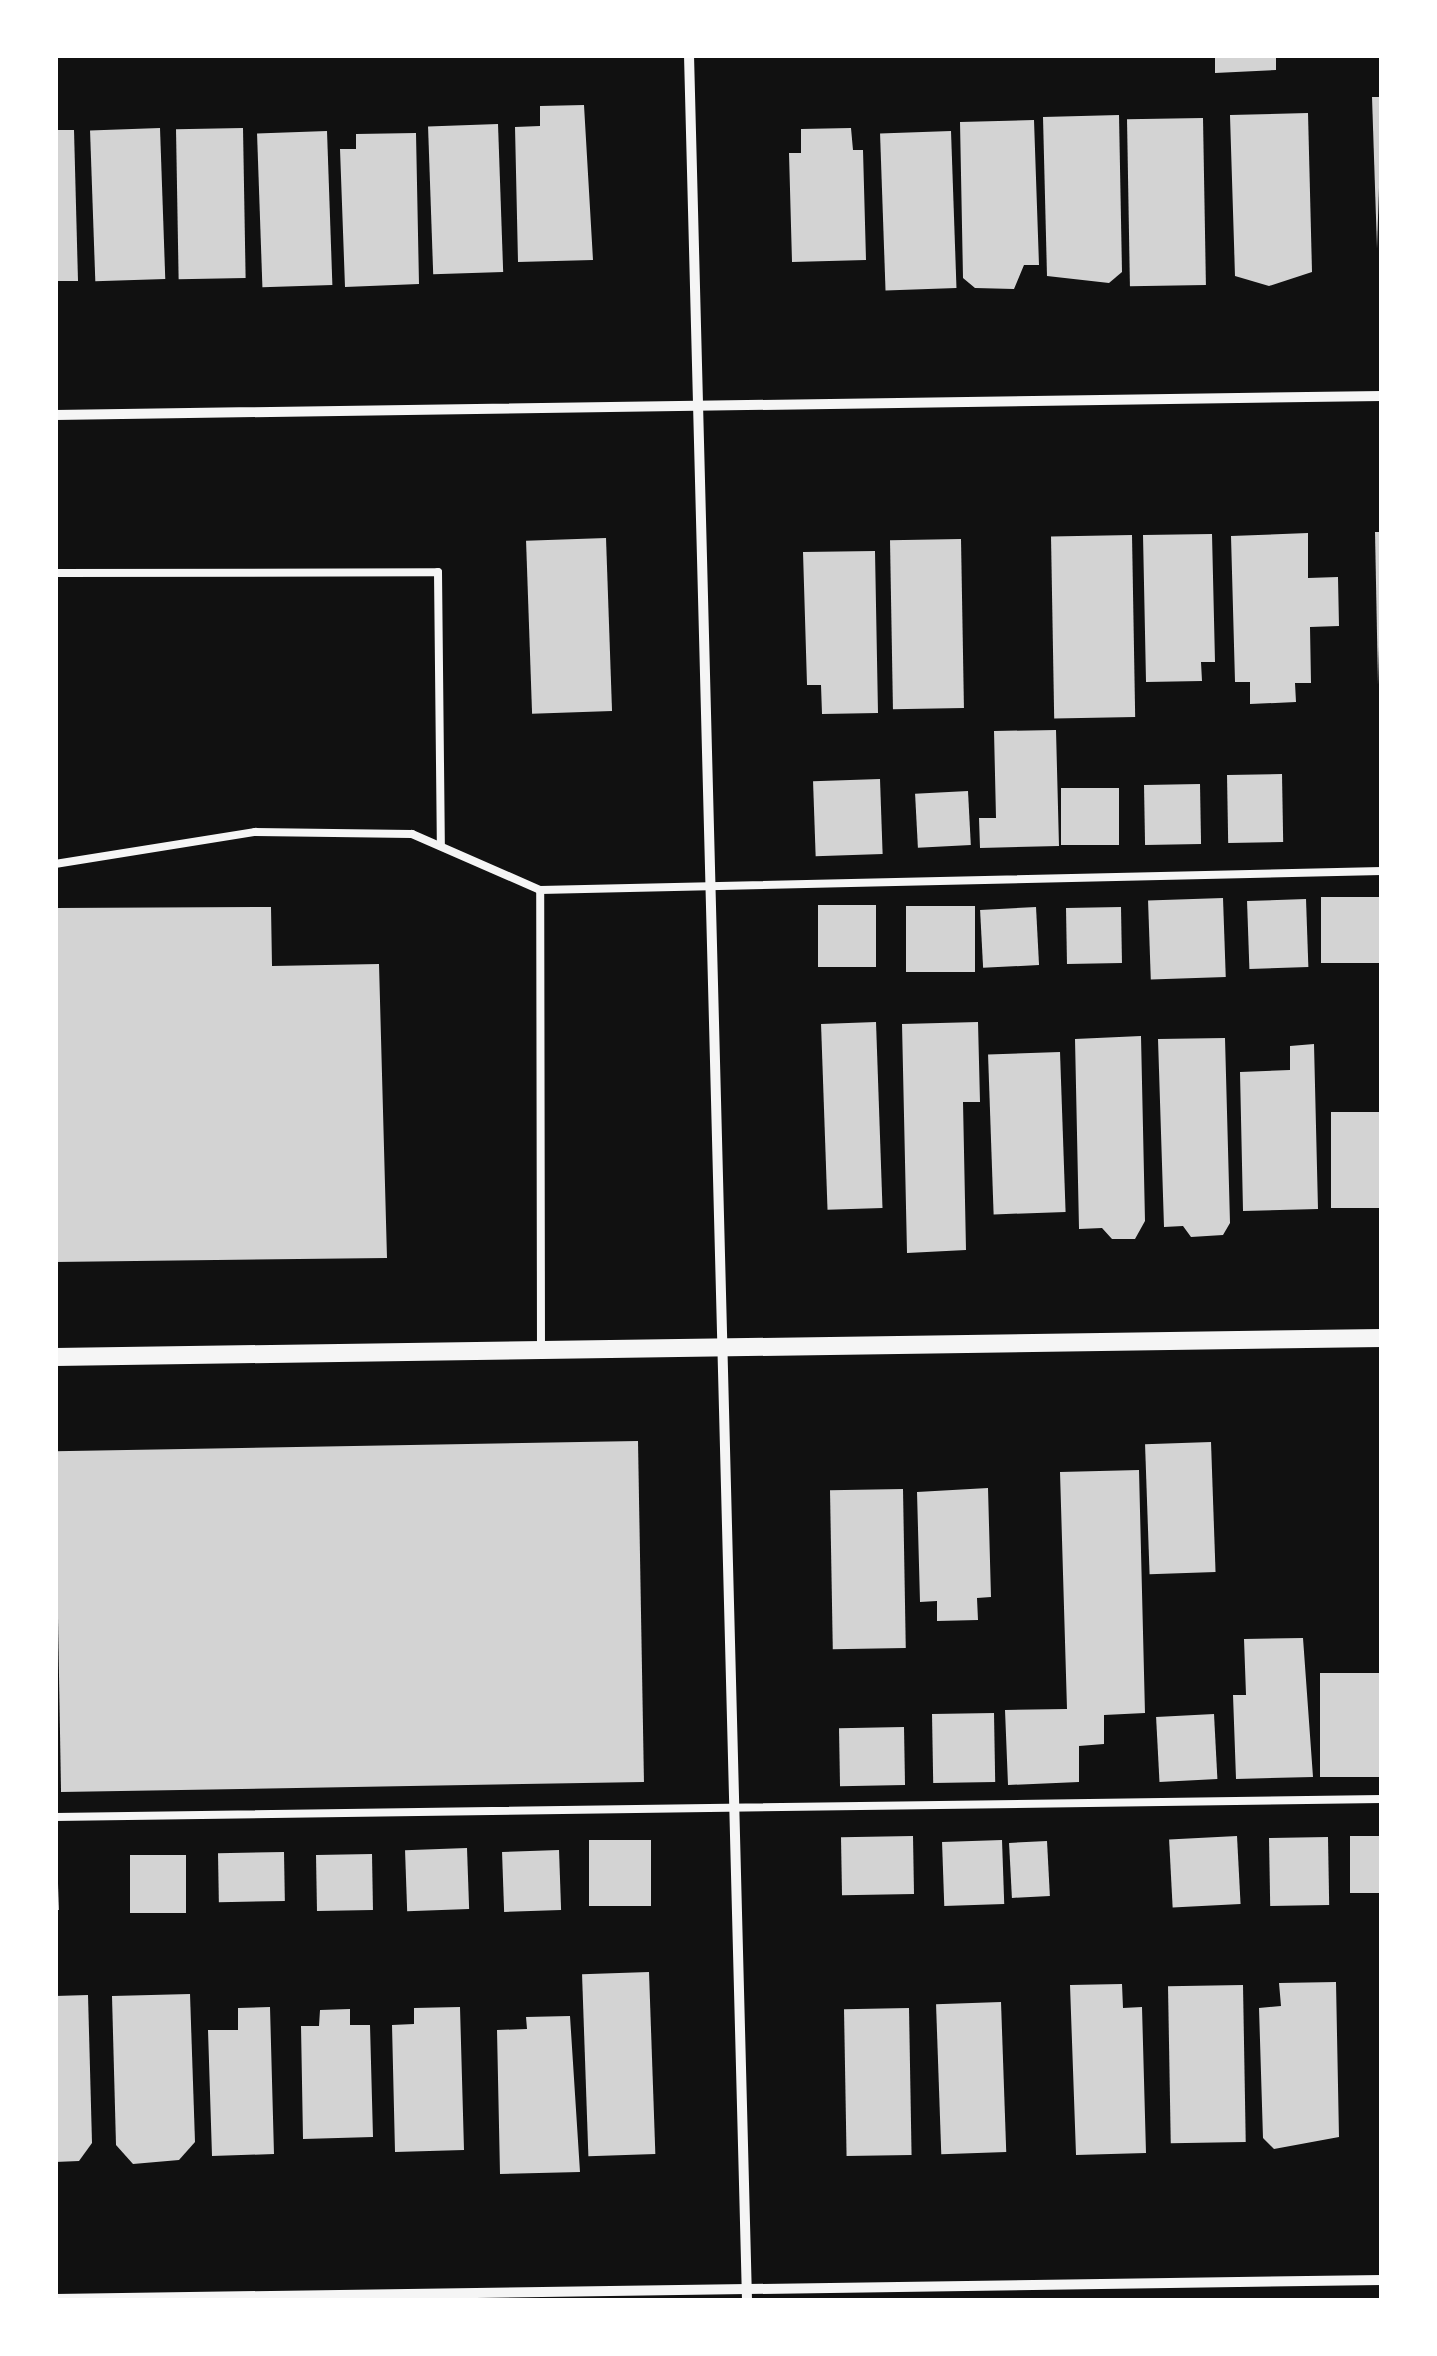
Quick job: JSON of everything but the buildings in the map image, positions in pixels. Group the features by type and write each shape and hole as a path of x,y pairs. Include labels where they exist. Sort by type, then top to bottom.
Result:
{"street":[{"path":"689,55 747,2295"},
{"path":"55,416 1382,396"},
{"path":"57,1355 1382,1338"},
{"path":"55,2299 747,2295 1382,2280"}],"lane":[{"path":"55,573 438,572 442,846"},
{"path":"55,864 254,832 412,834 540,890 710,881 1382,871"},
{"path":"540,890 541,1349"},
{"path":"55,1817 1382,1799"}]}
